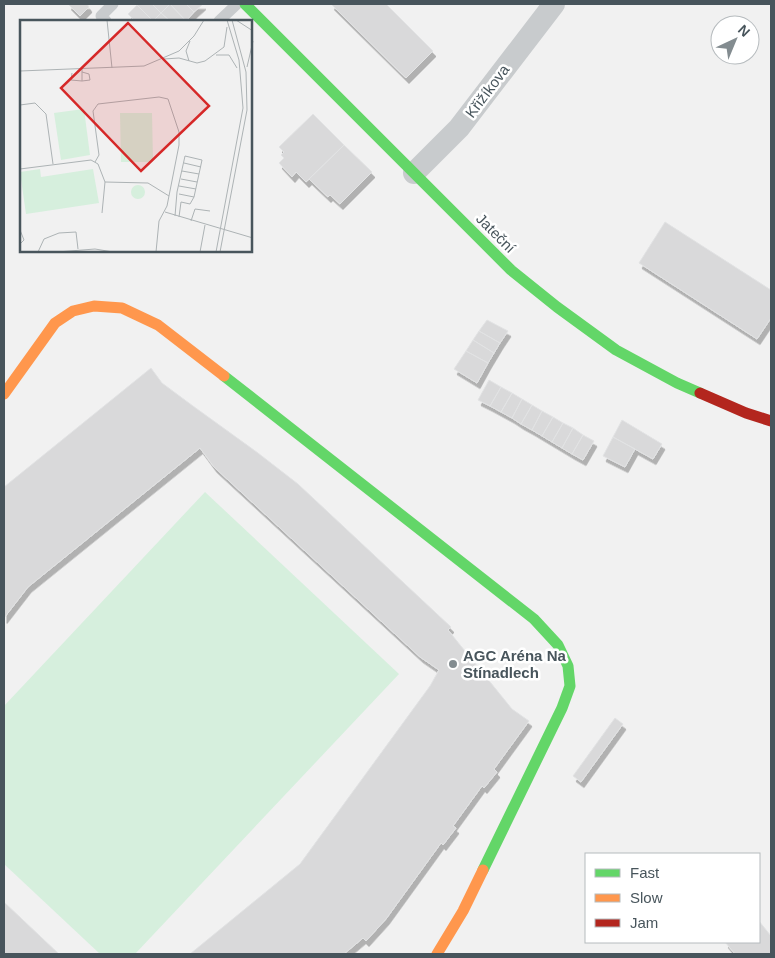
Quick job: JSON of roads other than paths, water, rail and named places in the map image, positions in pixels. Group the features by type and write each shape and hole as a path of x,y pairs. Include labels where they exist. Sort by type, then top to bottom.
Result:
{"street":[{"name":"Jateční","path":"245,4 511,270 557,308 616,350 677,383 771,421"},
{"name":"Křižíkova","path":"414,173 458,128 554,4"},
{"path":"4,394 55,323 73,311 94,306 122,308 158,325 534,620 558,645 568,666 570,686 562,708 463,911 437,954"}],"lane":[{"path":"105,20 101,16 113,4"},
{"path":"220,20 237,4"}],"place":[{"name":"AGC Aréna Na Stínadlech","path":"453,664"}]}
